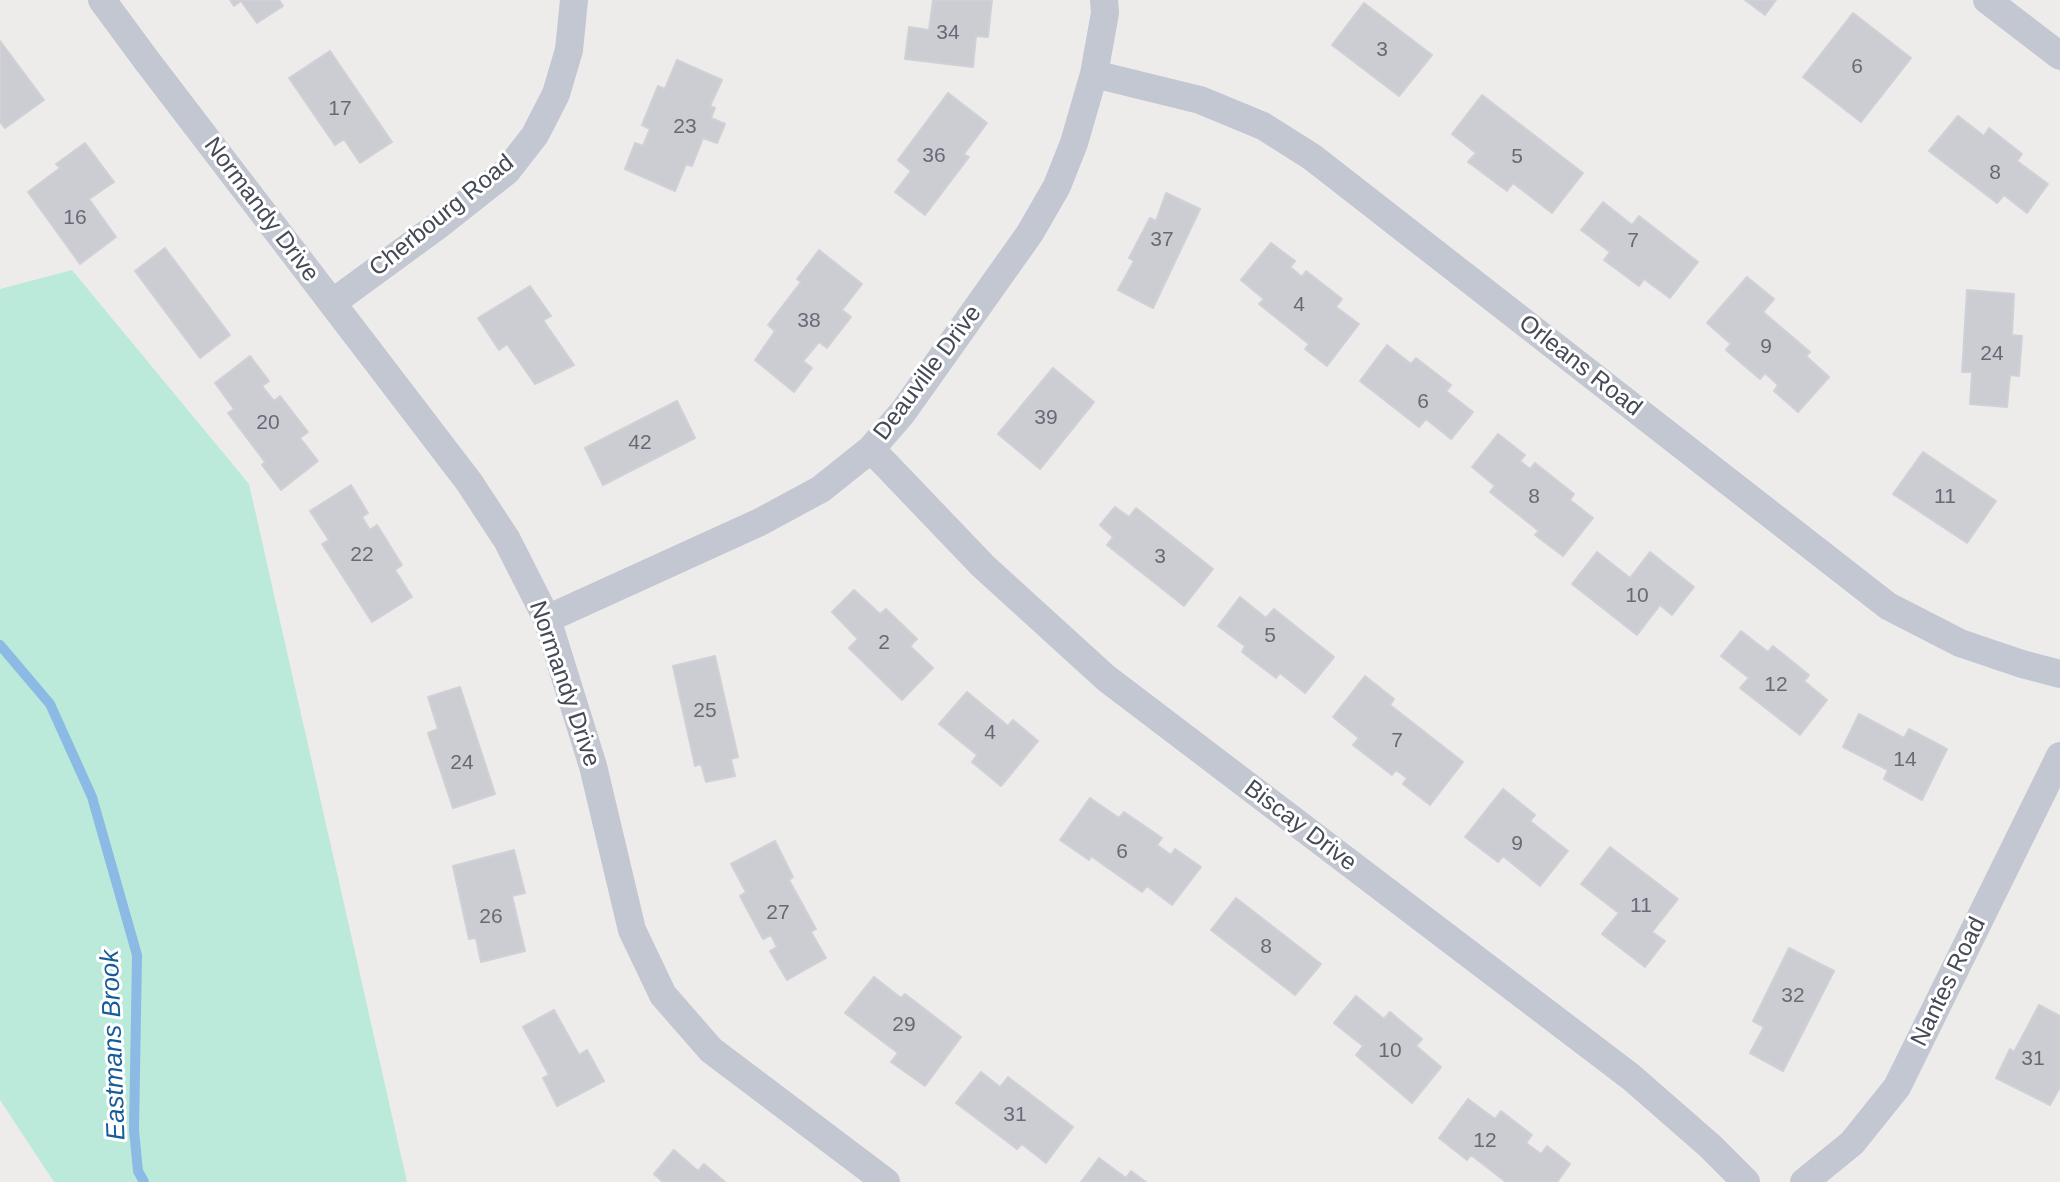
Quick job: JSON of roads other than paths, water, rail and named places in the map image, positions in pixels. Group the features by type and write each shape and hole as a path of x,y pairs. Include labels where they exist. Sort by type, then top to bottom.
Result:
{"street":[{"name":"Normandy Drive","path":"102,0 469,482 507,540 547,619 593,766 632,930 663,995 711,1050 886,1182"},
{"name":"Cherbourg Road","path":"332,303 436,228 514,162 535,135 556,94 569,50 574,0"},
{"name":"Deauville Drive","path":"547,619 760,522 821,489 871,450 903,412 1030,233 1057,186 1074,143 1094,74 1105,13 1104,0"},
{"path":"1987,0 2060,56"},
{"name":"Orleans Road","path":"1094,74 1200,100 1263,126 1312,157 1888,606 1960,643 2060,674"},
{"name":"Biscay Drive","path":"871,450 983,566 1106,678 1630,1077 1710,1146 1746,1182"},
{"name":"Nantes Road","path":"1804,1182 1853,1143 1897,1087 2060,757"}],"waterway":[{"name":"Eastmans Brook","path":"0,645 50,704 92,797 137,955 134,1130 138,1171 144,1182"}]}
